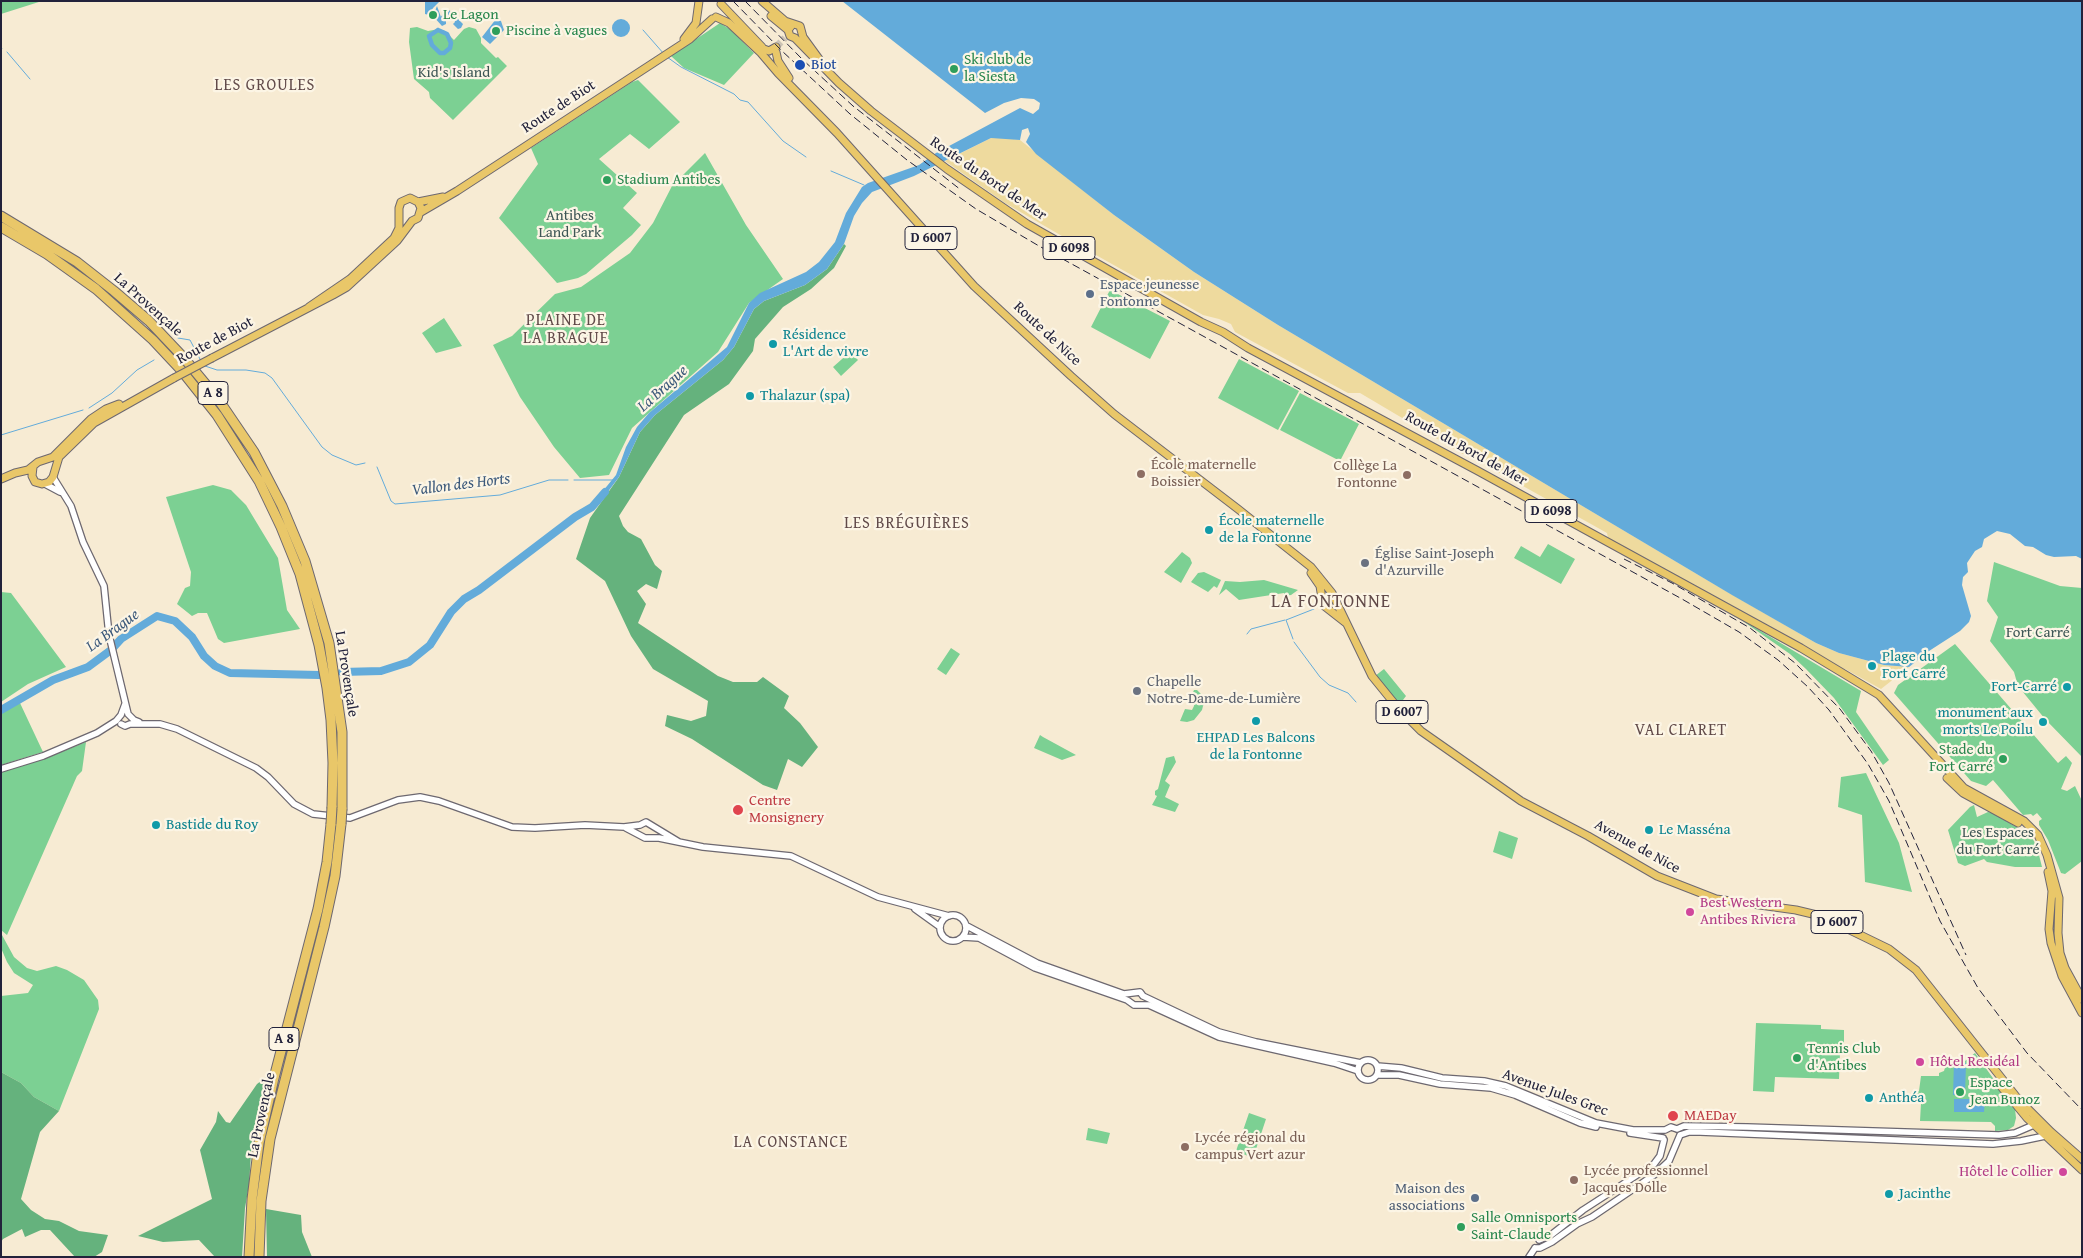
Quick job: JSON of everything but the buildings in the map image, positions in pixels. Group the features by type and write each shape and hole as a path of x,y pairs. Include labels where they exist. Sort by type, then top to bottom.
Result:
{"highway":[{"name":"La Provençale","path":"1,216 62,252 130,304 184,358 218,399 254,452 282,506 305,562 329,643 332,687 332,808 336,824 335,876 326,919 270,1139 261,1201 258,1257"},
{"name":"La Provençale","path":"1,227 52,258 96,289 153,340 200,393 246,458 281,527 300,574 332,687 342,732 342,809 336,824 318,909 259,1143 252,1199 249,1257"}],"main road":[{"path":"676,47 694,28 699,11 699,1"},
{"name":"Route du Bord de Mer","path":"757,1 814,59 852,94 920,150 1027,224 1197,318 1225,330 1253,349 1801,648 1847,677"},
{"name":"Route du Bord de Mer","path":"762,1 791,35"},
{"path":"676,47 700,31 714,18 720,12 721,3"},
{"name":"Route de Nice","path":"721,3 764,53 778,73 800,94 870,170 974,286 1114,414 1305,563"},
{"name":"Route de Nice","path":"699,11 704,16 729,22 789,78 800,94"},
{"name":"Route de Biot","path":"457,191 676,47"},
{"path":"764,53 777,50 778,61 789,78"},
{"path":"457,191 421,212 418,218 405,220 400,215 399,208 403,200 410,198 418,202 439,198 457,191"},
{"path":"418,202 421,212"},
{"name":"Route de Biot","path":"309,307 350,279 389,243 397,234 400,215"},
{"name":"Route de Biot","path":"54,474 60,457 99,419 347,286 364,273 397,241 412,220"},
{"name":"Route de Biot","path":"44,461 53,457 91,419 106,409 134,400"},
{"path":"1,480 9,476 15,473 28,470 38,462 44,461 51,464 54,474 45,484 38,483 24,476 9,476"},
{"path":"33,467 31,473 33,479"},
{"name":"D 6007","path":"1305,563 1320,586 1323,605 1339,615"},
{"name":"Avenue de Nice","path":"1305,563 1328,587 1339,615 1346,624 1372,676 1413,724 1429,737 1521,801 1588,836 1652,874 1721,901 1810,912 1825,917 1889,949 1916,970 1957,1023"},
{"path":"1321,592 1330,594 1334,599"},
{"name":"D 6098","path":"1847,677 1876,698 1963,793 2027,828 2035,836 2050,878 2052,891 2049,929 2056,961 2082,1013"},
{"name":"D 6098","path":"1847,677 1879,695 1964,788 2024,821 2038,835 2058,889 2060,953 2065,968 2082,999"},
{"path":"1904,728 1907,727 1920,740"},
{"path":"1978,802 1981,801 2000,808"},
{"path":"2058,889 2051,906 2056,919 2059,920"},
{"name":"D 6007","path":"1957,1023 2002,1087 2033,1124 2044,1130 2082,1159"},
{"name":"D 6007","path":"1957,1023 2044,1130 2082,1170"}],"street":[{"path":"54,474 71,506 83,542 104,586 109,635 114,656 125,699 130,719 125,726 121,719 125,699"},
{"path":"45,484 64,495"},
{"path":"1,769 43,756 97,733 121,719 130,719 146,724 172,727 256,768 268,777 290,800 313,814 350,818 398,800 420,797 439,801 522,829 585,825 624,827 648,822 654,828 679,842"},
{"path":"639,833 640,825"},
{"path":"624,827 639,833 643,838 650,837 703,847 791,856 878,898 912,906 949,916 954,915 962,918 967,926 1037,963 1124,994 1138,992 1206,1027 1227,1035 1361,1063 1370,1060 1378,1066 1377,1075 1372,1080 1367,1080 1362,1078 1358,1071 1334,1063 1219,1037 1149,1005 1134,1005 1035,968 979,938 963,937 956,941 949,941 942,934 940,927 912,906"},
{"path":"650,837 654,832 654,828"},
{"path":"940,927 943,920 949,916"},
{"path":"963,937 967,926"},
{"path":"1130,1002 1131,994"},
{"path":"1141,1004 1143,996"},
{"path":"1358,1071 1361,1063"},
{"name":"Avenue Jules Grec","path":"1378,1066 1401,1068 1442,1078 1484,1081 1506,1086 1596,1123 1633,1130 1665,1130"},
{"name":"Avenue Jules Grec","path":"1377,1075 1398,1075 1444,1085 1491,1088 1515,1094 1586,1125 1664,1139"},
{"path":"1529,1257 1550,1235 1582,1210 1654,1164 1660,1156 1665,1130 1671,1127 1677,1129 1684,1126 1738,1127 1992,1135 2015,1133 2033,1124"},
{"path":"1677,1129 1680,1135"},
{"path":"1539,1245 1592,1217 1654,1175 1668,1162 1680,1135 1689,1132 1993,1144 2010,1143 2044,1130"},
{"path":"1844,1131 1844,1138"},
{"path":"1892,1132 1892,1140"},
{"path":"1922,1132 1922,1141"},
{"path":"1992,1135 1993,1144"},
{"path":"1664,1139 1670,1144 1676,1142"}],"green space":[{"path":"1,1 42,1 1,14"},
{"path":"720,23 731,30 754,53 724,85 684,68 671,56"},
{"name":"Kid's Island","path":"417,27 428,31 439,29 445,31 454,40 464,29 469,27 476,29 481,38 481,43 507,66 453,120 430,98 429,92 414,79 409,42 410,28"},
{"name":"Antibes Land Park","path":"638,80 680,122 649,149 630,134 599,159 637,193 623,208 641,225 586,274 557,283 499,218 538,164 531,148 632,82"},
{"path":"705,153 746,225 783,279 749,303 718,352 632,428 609,475 580,478 554,447 520,397 493,345 512,336 555,294 581,287 630,253 653,223 672,186"},
{"path":"844,244 846,246 834,268 811,289 783,307 755,339 753,351 729,384 684,415 619,516 628,532 641,539 655,565 662,571 657,589 646,584 637,591 646,604 638,623 718,676 733,682 757,682 763,677 789,696 784,708 800,723 818,747 802,767 788,759 777,790 763,785 692,739 665,726 667,715 691,721 706,716 708,701 653,669 631,636 605,581 576,559 590,518 619,477 640,432 655,415 723,360 734,347 754,309 764,301 805,285 827,269"},
{"path":"1110,290 1170,321 1150,359 1091,327"},
{"path":"444,318 462,346 436,353 422,333"},
{"path":"850,352 858,360 841,376 833,367"},
{"path":"1239,359 1299,391 1278,430 1218,398"},
{"path":"1300,393 1359,424 1340,461 1280,430"},
{"path":"213,485 231,490 246,505 278,558 287,610 300,629 224,643 218,639 207,613 198,613 192,616 177,604 185,588 190,586 191,572 166,497"},
{"path":"1548,544 1575,559 1561,584 1514,558 1521,546 1540,557"},
{"path":"1182,552 1190,558 1192,563 1181,583 1164,572"},
{"name":"Fort Carré","path":"1994,562 2060,586 2082,588 2082,757 2045,719 2018,686 2014,672 1990,641 1998,617 1987,601"},
{"path":"1204,572 1221,580 1217,588 1214,586 1208,592 1191,582 1198,573"},
{"path":"1264,580 1298,590 1291,595 1284,596 1284,593 1239,600 1226,589 1219,595 1225,581"},
{"path":"1,592 11,593 66,667 28,684 1,702"},
{"path":"1737,617 1861,691 1856,712 1889,760 1883,765 1834,698 1806,669 1790,654"},
{"name":"Stade du Fort Carré","path":"1955,644 2058,763 2066,756 2072,763 2061,789 2067,791 2075,786 2082,801 2082,861 2065,874 2061,873 2048,840 2039,825 2039,821 2042,819 2037,813 2033,816 2031,814 2023,815 1993,780 1986,786 1971,781 1894,693 1898,685"},
{"path":"951,648 960,654 946,675 937,669"},
{"path":"1384,669 1406,696 1400,704 1375,676"},
{"path":"1194,690 1197,690 1202,695 1204,702 1202,710 1194,720 1180,721 1185,709 1192,710 1194,706 1194,702 1190,700"},
{"path":"20,703 43,752 1,765 1,713"},
{"path":"1040,735 1076,755 1062,760 1034,748"},
{"path":"86,742 82,771 77,776 7,935 1,930 1,772 44,759"},
{"path":"1174,756 1176,762 1165,781 1170,785 1165,797 1179,804 1175,812 1152,805 1157,796 1155,791 1158,789 1166,758"},
{"path":"1866,773 1899,843 1912,892 1865,882 1862,815 1838,807 1841,777"},
{"name":"Les Espaces du Fort Carré","path":"1974,805 1977,817 1988,812 1992,813 2028,834 2034,841 2042,867 2015,867 1987,862 1984,859 1965,866 1958,863 1948,830"},
{"path":"1499,831 1518,838 1512,859 1493,852"},
{"path":"2,935 14,957 27,968 37,971 56,966 67,970 84,980 98,1000 99,1009 59,1111 34,1097 21,1083 1,1072 1,996 28,993 33,985 14,973 7,962 1,948"},
{"name":"Tennis Club d'Antibes","path":"1756,1023 1821,1025 1821,1029 1844,1030 1844,1051 1840,1052 1839,1079 1775,1077 1774,1092 1753,1091"},
{"name":"Espace Jean Bunoz","path":"1975,1053 2015,1109 2016,1118 2014,1126 2008,1130 1995,1131 1995,1126 1991,1122 1920,1121 1921,1103 1917,1103 1917,1091 1919,1091 1921,1076 1939,1076 1939,1073 1944,1071 1947,1061 1965,1061"},
{"path":"1,1072 21,1083 34,1097 59,1111 40,1132 21,1199 31,1210 45,1219 59,1221 79,1231 108,1235 102,1252 94,1257 75,1257 50,1230 41,1230 25,1237 22,1229 1,1242"},
{"path":"266,1077 252,1138 242,1257 215,1257 199,1240 163,1242 138,1236 212,1199 200,1150 216,1122 218,1111 226,1122 230,1123 257,1084"},
{"path":"1249,1113 1266,1119 1253,1158 1236,1151"},
{"path":"1088,1128 1110,1133 1107,1144 1086,1140"},
{"path":"266,1209 301,1215 302,1232 312,1257 267,1257"}],"sand":[{"path":"1002,137 1020,140 1114,215 1194,272 1278,325 1707,580 1816,643 1839,653 1884,665 1909,667 1881,689 1844,670 1783,634 1608,538 1607,533 1489,467 1485,458 1469,451 1463,454 1360,393 1348,393 1235,332 1231,324 1203,315 1062,236 1005,203 945,161 991,138"}],"water":[{"name":"Le Lagon","path":"440,1 432,10 435,11 437,6 441,17 445,10 449,10 463,24 461,28 458,29 453,24 455,22 454,19 449,16 446,18 446,24 442,26 433,16 425,14 425,2"},
{"path":"842,1 2082,1 2082,559 2076,556 2054,557 2046,555 2033,547 2025,546 2010,534 1997,531 1984,539 1982,547 1975,551 1967,563 1968,572 1963,577 1962,585 1971,616 1969,622 1960,631 1929,651 1909,667 1884,665 1839,653 1816,643 1732,595 1278,325 1194,272 1114,215 1036,154 1026,142 1030,134 1028,128 1022,130 1020,140 991,138 914,176 872,192 854,216 844,244 827,269 805,285 764,301 754,309 734,347 723,360 655,415 640,432 619,477 601,501 598,497 616,475 626,447 637,427 649,413 727,347 749,303 760,293 806,272 819,262 835,242 846,213 862,187 868,183 919,165 936,153 1020,108 1033,114 1039,109 1040,103 1034,99 1021,98 1004,103 985,113"},
{"name":"Piscine à vagues","path":"496,19 501,21 504,30 490,44 482,37"},
{"path":"617,19 625,19 630,24 628,35 617,37 612,32 612,24"},
{"path":"1954,1062 1966,1063 1965,1095 1953,1095"},
{"path":"1954,1099 1985,1099 1984,1112 1954,1112"}],"waterway":[{"path":"438,30 447,34 451,43 450,48 444,53 440,53 432,45 429,36 438,30"},
{"path":"643,30 664,54"},
{"path":"7,52 30,79"},
{"path":"667,57 681,67 734,94 740,100 748,102 783,141 806,157"},
{"path":"831,171 864,185"},
{"name":"Vallon des Horts","path":"178,338 190,340 201,361"},
{"name":"Vallon des Horts","path":"89,408 112,393 137,370 154,360"},
{"name":"Vallon des Horts","path":"205,366 217,370 246,370 265,373 272,378 322,447 332,455 356,465 365,463"},
{"name":"Vallon des Horts","path":"1,435 83,410"},
{"name":"Vallon des Horts","path":"377,467 391,501 395,504 500,495 549,480 568,480"},
{"name":"Vallon des Horts","path":"574,480 614,480"},
{"name":"La Brague","path":"342,672 381,671 409,662 430,645 451,612 464,599 479,590 575,517 592,507 605,492"},
{"path":"1293,639 1286,620 1314,609"},
{"name":"La Brague","path":"1,710 53,680 88,667 111,650 121,639 157,616 175,621 192,637 204,656 215,666 230,673 319,675"},
{"path":"1247,634 1251,629 1285,620"},
{"path":"1294,642 1320,677 1329,685 1348,693 1356,702"}],"tunnel":[{"path":"776,47 785,38"}],"railway":[{"path":"733,1 782,51 850,114 907,160 976,209 1039,246 1682,599 1739,632 1778,660 1808,687 1829,710 1868,764 1889,801 1940,921 1978,988 2027,1053 2082,1110"},
{"path":"745,1 803,60 853,106 961,190"},
{"path":"1624,559 1672,583 1750,628 1795,663 1840,709 1871,751 1889,783 1966,955"}],"place":[{"name":"Le Lagon","path":"433,15"},
{"name":"Piscine à vagues","path":"496,31"},
{"name":"Biot","path":"800,65"},
{"name":"Ski club de la Siesta","path":"954,69"},
{"name":"Stadium Antibes","path":"607,180"},
{"name":"Espace jeunesse Fontonne","path":"1090,294"},
{"name":"Résidence L'Art de vivre","path":"773,344"},
{"name":"Thalazur (spa)","path":"750,396"},
{"name":"École maternelle Boissier","path":"1141,474"},
{"name":"Collège La Fontonne","path":"1407,475"},
{"name":"École maternelle de la Fontonne","path":"1209,530"},
{"name":"Église Saint-Joseph d'Azurville","path":"1365,563"},
{"name":"Plage du Fort Carré","path":"1872,666"},
{"name":"Fort-Carré","path":"2067,687"},
{"name":"Chapelle Notre-Dame-de-Lumière","path":"1137,691"},
{"name":"EHPAD Les Balcons de la Fontonne","path":"1256,721"},
{"name":"monument aux morts Le Poilu","path":"2043,722"},
{"name":"Stade du Fort Carré","path":"2003,759"},
{"name":"Centre Monsignery","path":"738,810"},
{"name":"Bastide du Roy","path":"156,825"},
{"name":"Le Masséna","path":"1649,830"},
{"name":"Best Western Antibes Riviera","path":"1690,912"},
{"name":"Tennis Club d'Antibes","path":"1797,1058"},
{"name":"Hôtel Residéal","path":"1920,1062"},
{"name":"Espace Jean Bunoz","path":"1960,1092"},
{"name":"Anthéa","path":"1869,1098"},
{"name":"MAEDay","path":"1673,1116"},
{"name":"Lycée régional du campus Vert azur","path":"1185,1147"},
{"name":"Hôtel le Collier","path":"2063,1172"},
{"name":"Lycée professionnel Jacques Dolle","path":"1574,1180"},
{"name":"Jacinthe","path":"1889,1194"},
{"name":"Maison des associations","path":"1475,1198"},
{"name":"Salle Omnisports Saint-Claude","path":"1461,1227"}],"district":[{"name":"LES GROULES","path":"265,86"},
{"name":"PLAINE DE LA BRAGUE","path":"566,330"},
{"name":"LES BRÉGUIÈRES","path":"907,524"},
{"name":"LA FONTONNE","path":"1331,602"},
{"name":"VAL CLARET","path":"1681,731"},
{"name":"LA CONSTANCE","path":"791,1143"}]}
